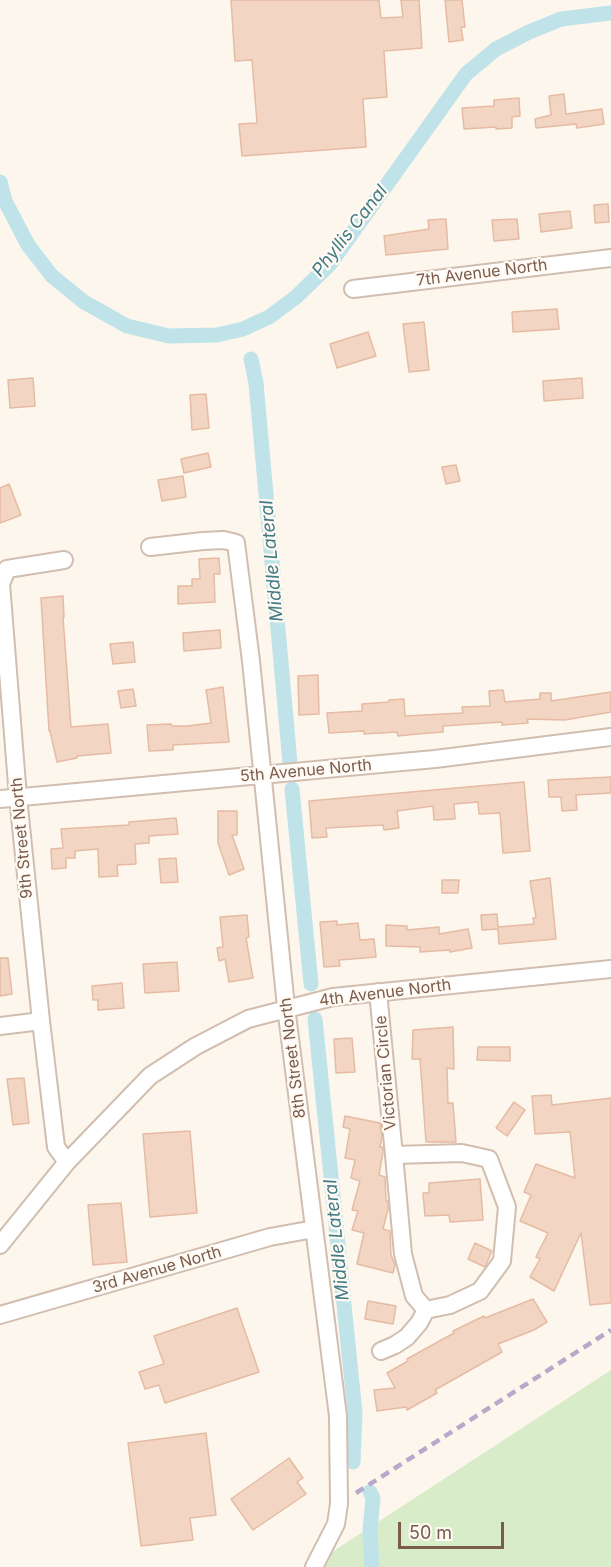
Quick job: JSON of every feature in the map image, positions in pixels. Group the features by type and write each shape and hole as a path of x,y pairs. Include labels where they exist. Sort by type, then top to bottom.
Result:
{"street":[{"name":"7th Avenue North","path":"353,289 611,258"},
{"name":"8th Street North","path":"150,547 224,540 236,543 251,661 286,1007 338,1416 339,1492 336,1524 314,1567"},
{"name":"9th Street North","path":"64,560 7,568 1,584 18,797 41,1021 56,1147 67,1162"},
{"name":"5th Avenue North","path":"0,799 435,759 611,737"},
{"name":"4th Avenue North","path":"0,1245 67,1162 150,1076 170,1062 248,1019 286,1007 333,997 611,969"},
{"name":"Victorian Circle","path":"378,992 403,1254 414,1296 426,1310 450,1305 480,1291 502,1261 507,1207 489,1159 462,1153 394,1155"},
{"path":"0,1026 41,1021"},
{"name":"3rd Avenue North","path":"0,1315 270,1237 314,1229"},
{"path":"381,1351 407,1337 426,1310"}],"green space":[{"path":"611,1370 611,1567 308,1567 338,1548"}],"building":[{"path":"231,0 379,0 381,18 403,17 401,0 419,0 422,48 384,51 387,97 363,99 366,147 242,156 239,124 257,123 252,60 235,61"},
{"path":"445,0 462,0 465,27 461,27 463,40 449,42"},
{"path":"564,94 566,114 602,109 604,124 577,128 576,124 536,128 535,119 551,115 549,96"},
{"path":"519,98 520,116 512,117 512,128 464,129 462,108 494,106 494,100"},
{"path":"608,204 609,222 595,223 594,205"},
{"path":"570,211 572,228 541,232 539,214"},
{"path":"446,219 448,249 386,255 384,236 429,229 428,220"},
{"path":"517,219 519,239 494,241 492,220"},
{"path":"557,309 559,329 513,332 512,312"},
{"path":"424,322 429,370 409,372 403,324"},
{"path":"368,332 376,356 337,368 330,344"},
{"path":"33,378 35,406 10,408 8,380"},
{"path":"582,378 583,398 544,401 543,381"},
{"path":"206,394 209,428 192,430 190,395"},
{"path":"208,453 211,467 184,473 181,459"},
{"path":"456,465 460,481 446,484 442,467"},
{"path":"183,476 186,497 162,501 158,480"},
{"path":"9,484 21,515 0,523 0,488"},
{"path":"219,558 220,574 214,574 215,602 178,604 178,586 192,586 192,579 200,579 199,559"},
{"path":"63,596 71,727 108,724 111,753 77,756 77,758 57,762 49,731 41,598"},
{"path":"220,630 221,648 184,651 183,633"},
{"path":"133,642 135,662 113,664 110,644"},
{"path":"318,675 319,714 299,715 298,676"},
{"path":"223,687 229,742 173,745 173,750 149,751 147,725 187,726 211,723 206,690"},
{"path":"133,689 136,706 121,708 118,691"},
{"path":"503,690 505,702 540,699 540,693 551,693 551,701 611,692 611,712 565,720 527,719 528,723 502,725 502,722 443,726 443,732 398,736 397,732 329,733 327,713 362,711 362,704 404,699 405,716 463,713 462,707 490,706 489,691"},
{"path":"611,777 611,793 576,795 577,810 562,811 561,797 549,797 548,780"},
{"path":"524,782 530,851 503,853 500,813 479,814 478,802 454,804 455,819 434,820 433,806 397,811 399,828 384,830 383,825 326,828 327,837 312,838 309,801"},
{"path":"218,811 237,811 237,835 232,835 244,869 229,875 218,843"},
{"path":"176,818 178,834 149,836 149,843 135,844 136,864 117,865 118,876 99,877 98,849 75,851 75,858 66,858 66,868 52,869 51,849 63,848 61,829 129,825 129,822"},
{"path":"176,858 178,882 161,883 159,859"},
{"path":"550,878 556,939 499,944 498,929 482,930 481,915 497,914 498,927 534,924 533,918 536,918 530,881"},
{"path":"442,880 459,880 458,893 442,893"},
{"path":"247,915 249,937 246,938 253,978 229,982 225,959 219,961 217,948 223,947 220,917"},
{"path":"337,921 337,925 358,923 360,940 374,939 376,957 339,960 340,966 324,967 320,922"},
{"path":"386,925 407,926 407,930 439,927 439,934 468,929 472,948 450,952 450,950 420,952 420,947 386,946"},
{"path":"0,958 8,958 12,994 0,996"},
{"path":"177,962 179,991 145,993 143,964"},
{"path":"122,983 124,1008 98,1010 98,1000 93,1000 92,986"},
{"path":"453,1027 454,1069 447,1068 448,1103 453,1103 456,1142 426,1142 420,1059 412,1059 413,1030"},
{"path":"352,1038 355,1072 336,1073 334,1039"},
{"path":"478,1047 510,1047 510,1061 477,1060"},
{"path":"24,1078 29,1123 13,1125 7,1079"},
{"path":"551,1095 552,1105 611,1098 611,1303 590,1305 581,1233 554,1291 530,1277 540,1259 536,1257 548,1233 520,1221 531,1195 524,1192 536,1164 575,1178 570,1132 535,1134 532,1096"},
{"path":"514,1102 525,1110 507,1136 496,1128"},
{"path":"345,1116 380,1123 382,1137 380,1147 383,1147 383,1152 379,1175 385,1177 386,1201 388,1201 383,1229 390,1231 391,1255 395,1265 393,1273 357,1264 364,1233 352,1230 358,1211 352,1210 360,1181 351,1178 355,1160 345,1158 350,1129 343,1127"},
{"path":"190,1131 197,1213 150,1217 143,1134"},
{"path":"480,1179 483,1220 450,1222 449,1215 425,1216 423,1193 429,1193 429,1183"},
{"path":"121,1203 127,1262 93,1265 88,1205"},
{"path":"475,1243 492,1251 485,1267 468,1259"},
{"path":"533,1299 547,1322 534,1330 498,1344 502,1352 435,1390 437,1393 407,1410 406,1407 377,1411 374,1390 395,1388 387,1373 454,1333 453,1331 484,1316 485,1318"},
{"path":"368,1301 396,1306 393,1324 365,1319"},
{"path":"237,1308 259,1372 165,1403 159,1385 145,1389 139,1372 164,1364 154,1336"},
{"path":"206,1433 216,1515 190,1518 193,1540 141,1546 128,1443"},
{"path":"289,1458 303,1478 297,1482 306,1494 253,1530 231,1499"}],"waterway":[{"name":"Phyllis Canal","path":"0,182 5,201 28,245 52,276 84,302 127,326 169,336 217,335 243,329 269,317 296,297 330,264 466,74 496,49 529,32 561,19 611,13"},
{"name":"Middle Lateral","path":"251,359 256,383 290,763"},
{"name":"Middle Lateral","path":"292,789 311,984"},
{"name":"Middle Lateral","path":"315,1019 355,1413 353,1462"},
{"name":"Middle Lateral","path":"370,1492 373,1498 370,1530 372,1567"}],"railway":[{"path":"356,1493 611,1330"}]}
